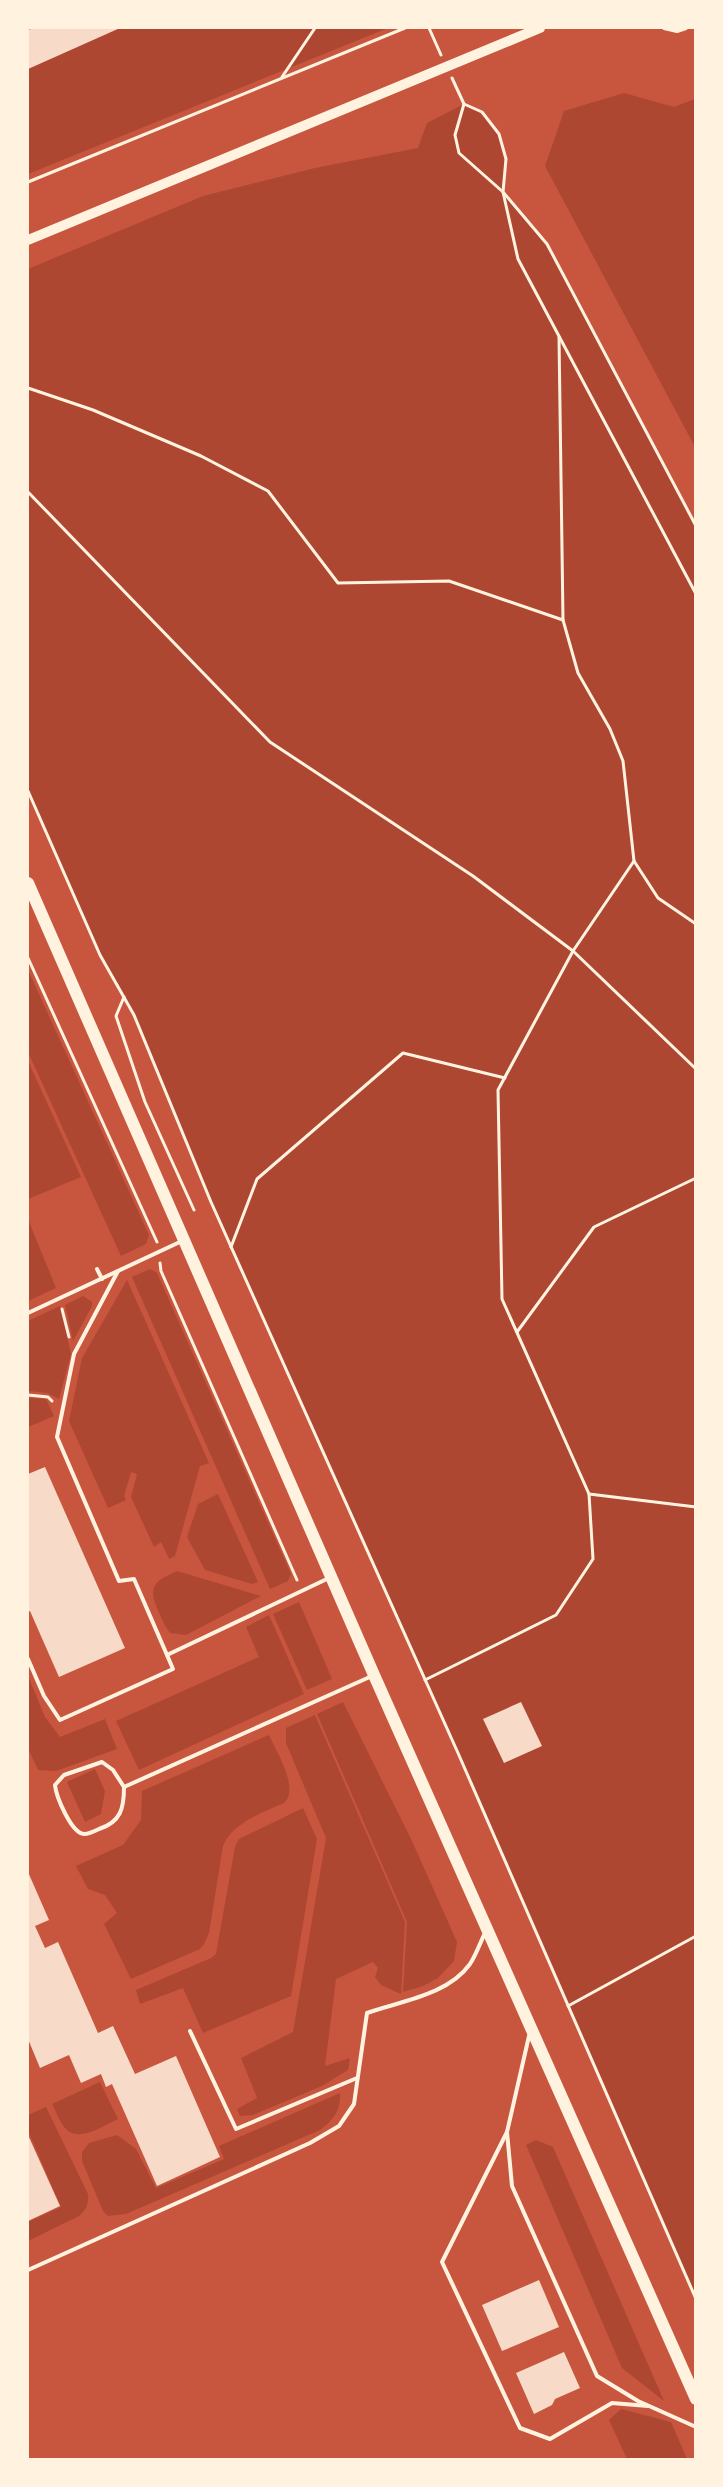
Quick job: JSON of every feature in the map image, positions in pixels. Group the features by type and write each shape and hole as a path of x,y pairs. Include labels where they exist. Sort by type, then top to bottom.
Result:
{"main road":[{"path":"28,240 540,28"},
{"path":"28,883 374,1675 696,2399"}],"lane":[{"path":"664,28 677,31 686,28"},
{"path":"28,1313 184,1240"},
{"path":"97,1269 102,1279"},
{"path":"28,1659 44,1696 60,1720 173,1669 134,1579 119,1581 57,1436 74,1354 118,1271"},
{"path":"167,1655 331,1577"},
{"path":"124,1787 374,1675"},
{"path":"102,1762 113,1770 124,1787 124,1805 121,1815 108,1826 84,1834 72,1826 57,1798 55,1785 64,1775 102,1762"},
{"path":"28,2270 310,2143 339,2126 354,2104 367,2013 423,1996 448,1984 470,1964 487,1928"},
{"path":"531,2028 507,2132 442,2262 520,2428 550,2439 612,2403 650,2406"},
{"path":"190,2031 236,2129 357,2078"},
{"path":"507,2132 512,2186 597,2376 650,2406 696,2427"}],"path":[{"path":"282,77 315,28"},
{"path":"28,182 400,28 405,28"},
{"path":"429,28 464,104 482,112 498,134 506,159 503,192 518,259 696,594"},
{"path":"464,104 454,135 459,153 503,192 547,244 696,526"},
{"path":"559,337 564,620 578,673 610,729 623,761 634,861 658,898 696,924"},
{"path":"28,388 93,410 201,456 268,491 338,583 449,581 564,620"},
{"path":"28,492 270,742 473,876 574,951 696,1069"},
{"path":"28,791 100,955 134,1015 231,1248 425,1680 696,2299"},
{"path":"425,1680 556,1615 593,1559 589,1494 502,1299 498,1090 574,951 634,861"},
{"path":"28,958 154,1236 161,1271 302,1591"},
{"path":"124,998 116,1016 145,1102 194,1210"},
{"path":"231,1248 258,1179 403,1053 504,1078"},
{"path":"517,1332 594,1228 696,1178"},
{"path":"60,1298 74,1354"},
{"path":"28,1395 48,1397 62,1416"},
{"path":"589,1494 696,1507"},
{"path":"568,2006 696,1936"}],"shaded area":[{"path":"120,28 388,28 28,174 28,69"},
{"path":"624,93 674,107 695,99 695,447 545,166 564,111"},
{"path":"464,104 488,120 496,130 501,140 503,151 503,192 547,244 695,526 695,2299 458,1753 211,1202 134,1015 100,955 28,791 28,269 203,196 315,168 418,148 427,123"},
{"path":"28,970 149,1235 146,1244 121,1256 28,1052"},
{"path":"28,1061 81,1177 28,1199"},
{"path":"28,1219 56,1288 28,1301"},
{"path":"150,1269 157,1273 291,1574 288,1581 270,1589 132,1277"},
{"path":"127,1280 209,1463 200,1466 175,1556 169,1559 161,1542 154,1547 131,1497 137,1474 131,1472 124,1496 126,1500 108,1508 69,1421 82,1358"},
{"path":"83,1296 92,1302 92,1306 73,1341 65,1305"},
{"path":"60,1306 71,1354 59,1399 47,1393 28,1391 28,1321"},
{"path":"28,1398 46,1399 54,1416 28,1427"},
{"path":"218,1494 258,1582 252,1584 205,1570 187,1537 198,1504"},
{"path":"177,1571 261,1596 186,1635 170,1633 157,1608 153,1594 159,1581"},
{"path":"299,1602 332,1679 307,1690 273,1614"},
{"path":"269,1615 304,1694 139,1770 116,1721 259,1657 246,1627"},
{"path":"28,1676 45,1717 60,1737 105,1719 117,1749 56,1771 38,1770 28,1748"},
{"path":"343,1702 412,1841 457,1942 454,1961 438,1978 423,1986 403,1992 407,1922 317,1714"},
{"path":"315,1715 405,1922 401,1994 381,1985 375,1977 378,1968 373,1962 336,1979 325,2066 350,2058 348,2070 322,2086 253,2115 240,2116 237,2109 257,2098 241,2058 293,2032 326,1838 286,1743 286,1728"},
{"path":"269,1735 285,1770 289,1789 288,1797 284,1803 240,1825 227,1838 223,1846 209,1933 200,1949 131,1979 104,1924 117,1913 105,1895 88,1889 76,1866 123,1845 141,1820 142,1791"},
{"path":"95,1769 105,1791 101,1814 85,1822 67,1782"},
{"path":"303,1808 317,1839 291,1996 203,2033 183,1988 140,2004 136,1990 211,1958 216,1954 235,1847 239,1839"},
{"path":"100,2082 118,2119 92,2132 85,2134 71,2133 62,2124 52,2104"},
{"path":"340,2093 338,2110 329,2123 320,2130 126,2214 108,2216 103,2211 82,2161 82,2152 89,2143 117,2135 136,2149 156,2188 224,2159 219,2146"},
{"path":"46,2107 88,2194 88,2201 85,2209 79,2216 28,2241 28,2222 61,2207 28,2131 28,2115"},
{"path":"536,2140 553,2147 664,2401 622,2368 526,2145"},
{"path":"621,2409 671,2422 687,2459 627,2459 609,2420"}],"building":[{"path":"34,28 120,28 28,69 28,30"},
{"path":"45,1467 125,1648 59,1677 30,1611 28,1612 28,1474"},
{"path":"521,1702 542,1746 504,1763 483,1719"},
{"path":"28,1872 49,1920 35,1926 45,1948 58,1942 98,2033 113,2026 135,2074 176,2056 220,2157 157,2186 112,2084 106,2087 101,2074 81,2083 69,2055 40,2068 28,2039"},
{"path":"28,2135 60,2206 28,2221"},
{"path":"539,2280 559,2327 502,2351 482,2305"},
{"path":"564,2352 580,2388 555,2399 552,2405 534,2414 516,2373"}]}
